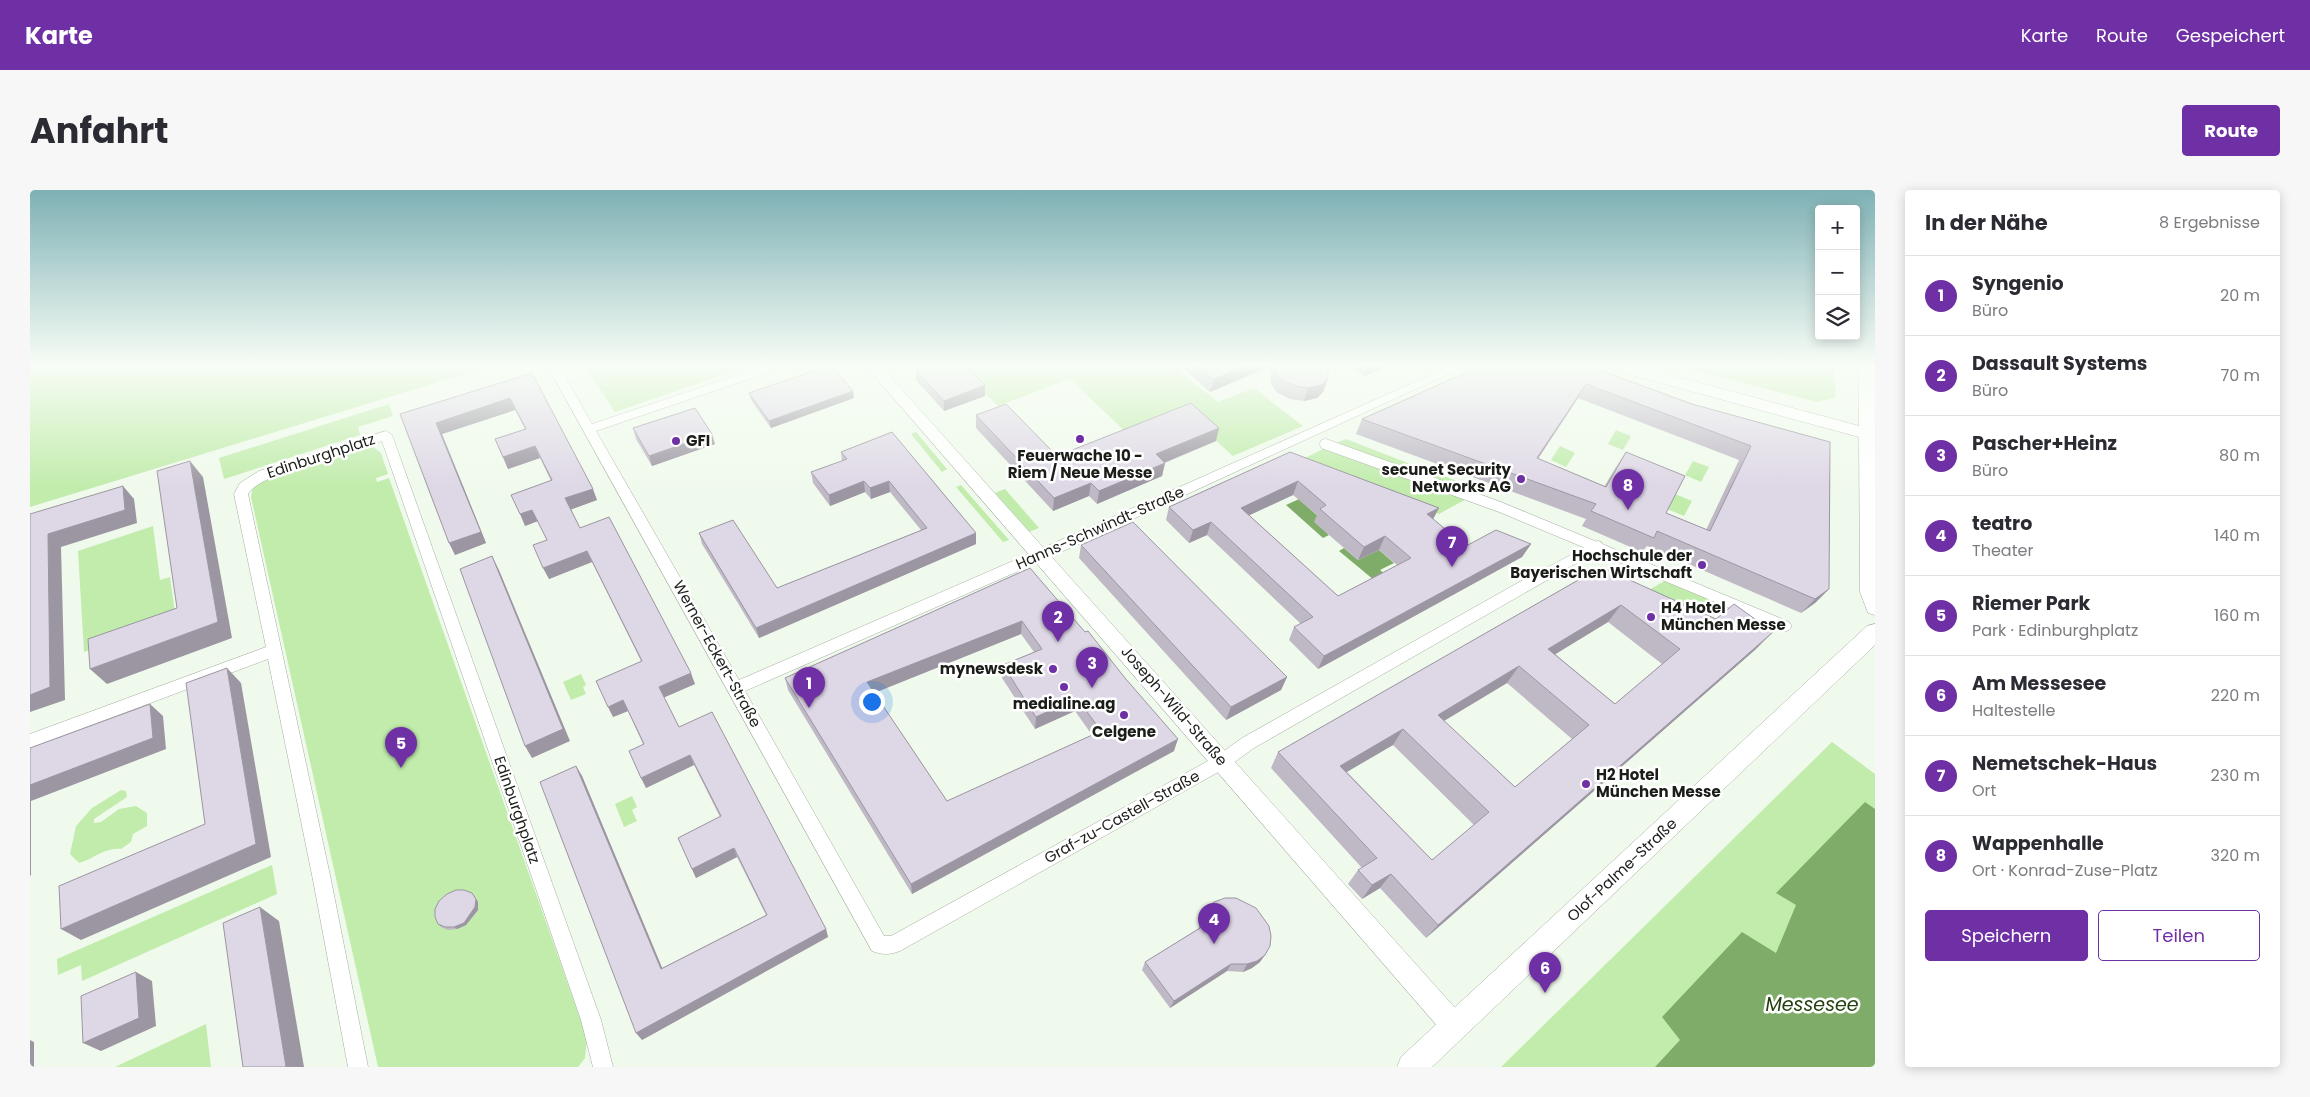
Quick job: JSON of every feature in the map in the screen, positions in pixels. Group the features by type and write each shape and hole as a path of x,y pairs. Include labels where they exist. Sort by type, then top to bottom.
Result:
{"main road":[{"path":"1783,406 1871,428"},
{"path":"1795,406 1871,428"},
{"path":"1870,406 1870,592 1875,607"},
{"name":"Olof-Palme-Straße","path":"1411,1067 1875,632"}],"street":[{"name":"Werner-Eckert-Straße","path":"576,406 737,688 879,945"},
{"path":"589,429 656,406"},
{"name":"Joseph-Wild-Straße","path":"909,406 1455,1027"},
{"name":"Hanns-Schwindt-Straße","path":"737,688 1041,555 1370,406"},
{"name":"Edinburghplatz","path":"358,1067 275,650 241,494 245,486 264,474 386,435 591,1020 604,1067"},
{"path":"1326,444 1464,493 1598,546 1786,626"},
{"path":"1544,575 1598,546"},
{"name":"Graf-zu-Castell-Straße","path":"879,945 893,945 1223,761 1248,743 1544,575"},
{"path":"30,741 275,650"}],"shaded area":[{"path":"30,406 360,406 30,507"},
{"path":"383,406 390,406 393,416 358,427 360,435 224,479 219,458"},
{"path":"611,406 633,406 615,412"},
{"path":"1098,406 1277,406 1303,426 1233,456 1185,413 1129,435"},
{"path":"1616,430 1631,436 1623,450 1608,444"},
{"path":"916,432 947,469 942,472 911,434"},
{"path":"1346,439 1418,467 1413,470 1334,444"},
{"path":"1560,446 1575,453 1566,467 1551,460"},
{"path":"373,447 381,453 388,474 376,478 377,482 389,478 587,1038 585,1058 578,1067 378,1067 251,497 253,486 269,477 360,448"},
{"path":"1327,447 1470,497 1439,514 1299,461"},
{"path":"1693,461 1709,467 1701,482 1685,475"},
{"path":"1422,468 1481,490 1475,495 1417,471"},
{"path":"961,485 1009,540 1003,542 956,487"},
{"path":"1005,489 1039,528 1029,532 995,493"},
{"path":"1675,494 1692,501 1684,516 1667,509"},
{"path":"153,526 160,580 170,577 176,620 84,652 78,551"},
{"path":"1668,579 1720,601 1697,620 1642,594"},
{"path":"581,674 586,685 583,687 586,694 571,700 563,682"},
{"path":"1832,742 1875,774 1875,1067 1501,1067"},
{"path":"121,790 126,791 127,797 94,819 94,823 101,822 119,809 136,806 147,813 147,826 133,834 131,842 121,849 105,851 79,863 70,854 76,826 92,808"},
{"path":"632,796 637,807 632,810 637,821 624,827 615,804"},
{"path":"272,865 277,894 82,981 81,965 58,975 57,959"},
{"path":"206,1024 211,1067 115,1067"}],"water":[{"path":"1299,499 1321,519 1315,522 1329,535 1323,538 1286,505"},
{"path":"1344,548 1358,560 1379,550 1394,563 1380,570 1385,574 1374,580 1339,551"},
{"name":"Messesee","path":"1865,802 1875,809 1875,1067 1655,1067 1680,1040 1662,1017 1742,932 1776,953 1796,905 1776,893"}],"building":[{"path":"426,406 487,406 436,423 481,532 449,543 400,414"},
{"path":"514,406 549,406 593,489 565,498 580,528 609,517 691,673 659,687 679,727 712,712 826,929 636,1033 540,782 576,766 661,969 767,915 734,848 692,869 678,838 721,816 690,755 641,778 629,751 644,744 623,700 608,707 596,681 642,661 587,551 543,568 533,545 547,540 532,510 520,514 511,495 552,480 535,446 503,457 495,439 526,429"},
{"path":"758,406 811,406 769,421"},
{"path":"1001,406 1008,406 1057,456 1184,406 1194,406 1219,428 1156,454 1165,463 1099,491 1091,483 1054,498 976,415"},
{"path":"1391,406 1571,406 1537,458 1606,487 1626,452 1685,476 1666,513 1710,531 1751,446 1644,406 1699,406 1830,442 1829,589 1815,599 1657,531 1654,538 1591,511 1596,504 1362,419"},
{"path":"695,408 712,434 649,456 633,428"},
{"path":"892,432 976,533 756,628 699,533 733,520 777,588 927,528 889,481 870,488 864,481 829,495 811,472 847,459 841,452"},
{"path":"1290,452 1439,508 1427,514 1466,546 1496,530 1531,544 1324,656 1294,627 1313,617 1211,522 1193,530 1169,507","holes":["1298,481 1326,505 1320,509 1364,547 1385,536 1411,558 1338,596 1241,508"]},
{"path":"190,461 218,622 90,669 88,639 177,608 157,471"},
{"path":"123,486 125,510 48,534 50,687 30,695 30,514"},
{"path":"1133,522 1287,677 1231,707 1081,545"},
{"path":"492,556 563,729 525,746 460,569"},
{"path":"1601,567 1716,619 1734,604 1773,632 1438,925 1391,874 1372,885 1358,870 1377,858 1278,752","holes":["1621,605 1680,649 1615,704 1548,649","1519,666 1589,725 1515,787 1438,715","1403,729 1489,812 1432,860 1340,766"]},
{"path":"1030,568 1085,632 1088,631 1125,678 1178,739 911,884 785,678","holes":["1022,621 1042,649 1003,665 1036,717 1077,698 1101,731 947,801 867,682"]},
{"path":"227,668 256,844 61,929 59,886 205,824 186,683"},
{"path":"150,704 153,738 30,785 30,748"},
{"path":"456,890 472,893 476,899 475,907 464,923 454,927 445,927 438,924 435,917 435,909 439,901 447,894"},
{"path":"1225,898 1236,898 1256,908 1269,926 1270,946 1265,955 1257,961 1247,964 1231,964 1174,1001 1145,962 1200,928 1206,909 1214,902"},
{"path":"260,907 286,1067 243,1067 223,923"},
{"path":"136,972 139,1018 83,1043 81,996"}],"place":[{"name":"Feuerwache 10 - Riem / Neue Messe","path":"1080,439"},
{"name":"GFI","path":"676,441"},
{"name":"secunet Security Networks AG","path":"1521,479"},
{"name":"Wappenhalle","path":"1628,510"},
{"name":"Hochschule der Bayerischen Wirtschaft","path":"1702,565"},
{"name":"Nemetschek-Haus","path":"1452,567"},
{"name":"H4 Hotel München Messe","path":"1651,617"},
{"name":"Dassault Systems","path":"1058,642"},
{"name":"mynewsdesk","path":"1053,669"},
{"name":"medialine.ag","path":"1064,687"},
{"name":"Pascher+Heinz","path":"1092,688"},
{"name":"Syngenio","path":"809,708"},
{"name":"Celgene","path":"1124,715"},
{"name":"Riemer Park","path":"401,768"},
{"name":"H2 Hotel München Messe","path":"1586,784"},
{"name":"teatro","path":"1214,944"},
{"name":"Am Messesee","path":"1545,993"}]}
